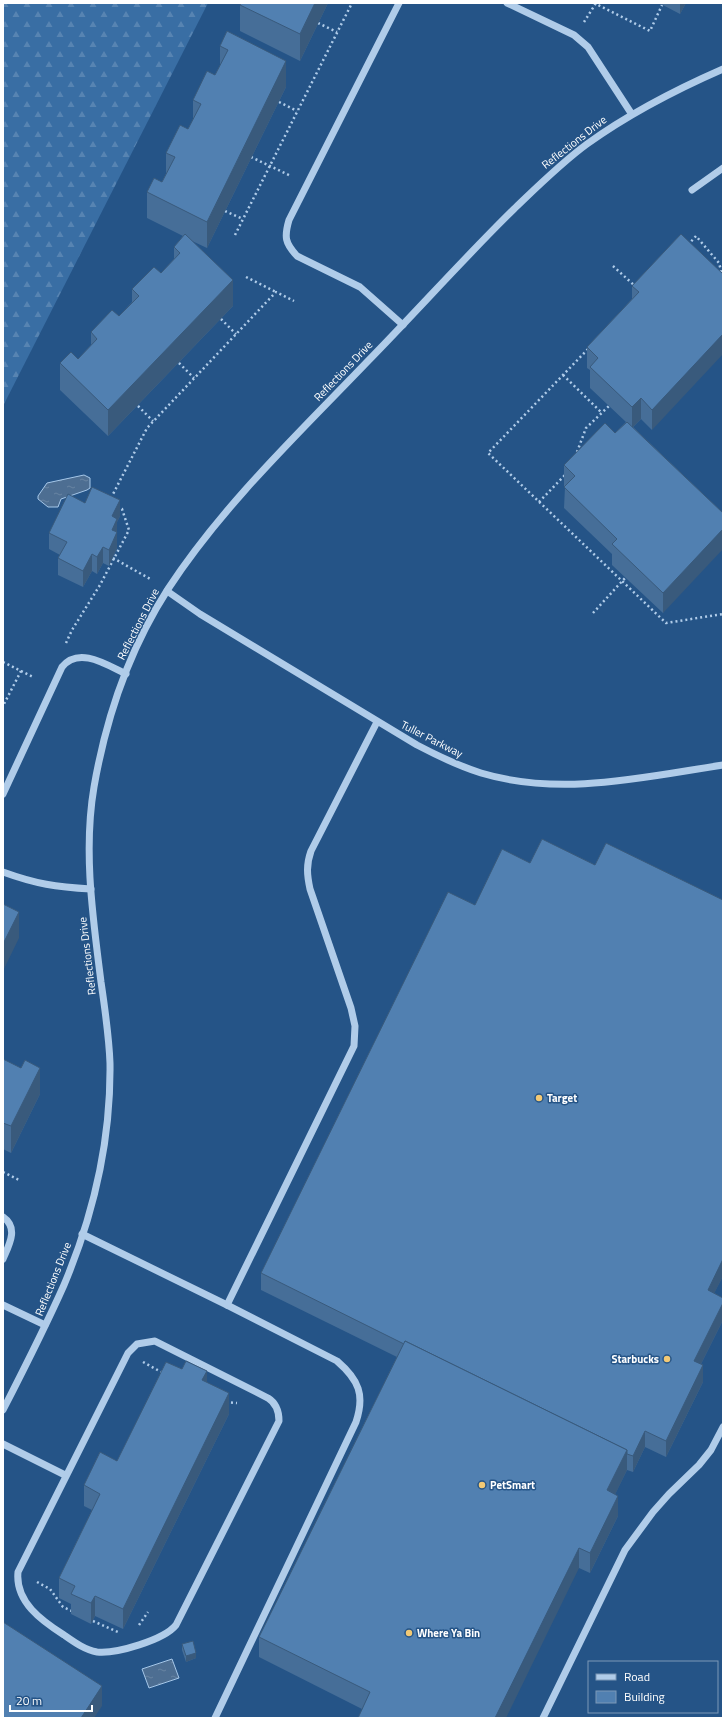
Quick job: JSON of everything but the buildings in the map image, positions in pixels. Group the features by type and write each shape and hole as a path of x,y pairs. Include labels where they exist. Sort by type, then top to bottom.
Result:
{"street":[{"path":"398,3 289,220 286,240 297,256 360,287 403,326"},
{"path":"507,3 574,35 588,46 632,113"},
{"name":"Reflections Drive","path":"3,1410 65,1282 82,1234 104,1149 110,1061 91,889 89,830 93,789 115,703 126,674 150,622 167,591 218,522 284,448 403,326 497,226 545,179 584,146 632,113 687,84 723,70"},
{"path":"692,190 723,168"},
{"name":"Tuller Parkway","path":"167,591 200,614 417,745 455,764 482,773 517,781 559,785 599,783 723,765"},
{"path":"3,794 62,667 67,661 82,657 91,658 126,674"},
{"path":"227,1305 354,1046 355,1026 351,1008 310,889 307,875 307,863 311,851 378,722"},
{"path":"3,872 27,881 52,887 91,889"},
{"path":"3,1217 12,1228 12,1235 3,1259"},
{"path":"82,1234 227,1305 337,1362 348,1371 356,1382 360,1396 360,1409 356,1422 215,1718"},
{"path":"3,1305 45,1325"},
{"path":"155,1341 160,1342 268,1398 276,1406 278,1412 278,1425 173,1629 160,1636 112,1652 95,1651 84,1647 51,1627 32,1610 26,1602 18,1585 17,1577 20,1566 65,1475 128,1353 133,1346 141,1343 155,1341"},
{"path":"543,1718 625,1550 653,1512 699,1465 711,1450 723,1427"},
{"path":"3,1444 65,1475"}],"path":[{"path":"235,235 352,3"},
{"path":"594,3 650,31 662,4"},
{"path":"318,23 337,32"},
{"path":"279,102 297,111"},
{"path":"251,157 307,185"},
{"path":"225,211 243,219"},
{"path":"686,248 696,236 718,263 723,278"},
{"path":"613,266 636,287"},
{"path":"246,277 294,301"},
{"path":"109,503 147,428 276,292"},
{"path":"221,319 236,334"},
{"path":"589,348 488,453 666,623 723,614"},
{"path":"179,363 194,378"},
{"path":"563,375 602,413"},
{"path":"138,406 153,421"},
{"path":"576,454 586,428 609,406"},
{"path":"539,502 566,475"},
{"path":"64,647 72,630 100,585 129,530 122,509 115,506"},
{"path":"114,558 146,576 167,591"},
{"path":"593,612 625,578"},
{"path":"3,662 33,677"},
{"path":"3,706 21,671"},
{"path":"3,1172 19,1180"},
{"path":"128,1353 165,1375"},
{"path":"20,1566 31,1579 50,1589 63,1607 72,1611"},
{"path":"134,1631 148,1612"},
{"path":"93,1621 124,1635"}],"green space":[{"path":"3,3 208,3 3,406"}],"water":[{"path":"84,475 90,478 90,488 61,499 58,507 48,507 38,499 38,496 47,483"},
{"path":"172,1659 179,1678 149,1688 142,1669"}],"place":[{"name":"Target","path":"539,1098"},
{"name":"Starbucks","path":"667,1359"},
{"name":"PetSmart","path":"482,1485"},
{"name":"Where Ya Bin","path":"409,1633"}]}
